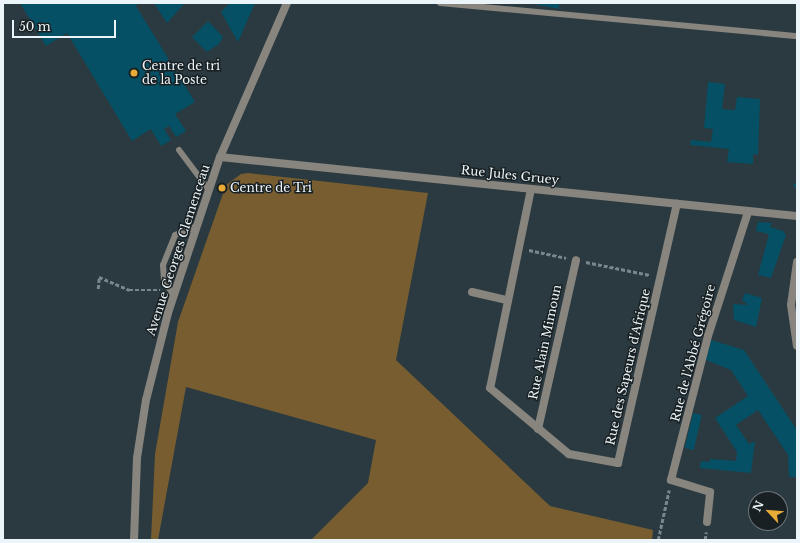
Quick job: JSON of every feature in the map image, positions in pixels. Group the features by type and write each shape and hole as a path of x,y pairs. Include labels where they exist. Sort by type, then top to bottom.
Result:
{"street":[{"name":"Avenue Georges Clemenceau","path":"134,540 137,458 146,400 173,296 220,157 287,3"},
{"name":"Rue Jules Gruey","path":"220,157 797,216"},
{"name":"Rue des Sapeurs d'Afrique","path":"531,189 490,388 569,454 618,463 677,204"},
{"name":"Rue de l'Abbé Grégoire","path":"672,480 708,336 748,212"},
{"name":"Rue Alain Mimoun","path":"538,429 576,260"},
{"path":"797,262 791,305 797,346"},
{"path":"472,292 508,300"},
{"path":"672,480 710,492 707,522"}],"lane":[{"path":"440,3 797,36"},
{"path":"179,150 209,190"},
{"path":"173,296 164,280 163,265 175,235 196,227"}],"path":[{"path":"519,248 660,278"},
{"path":"98,289 99,277 129,290 163,288"},
{"path":"658,540 672,480"}],"shaded area":[{"path":"248,173 428,193 396,360 550,506 653,530 652,540 311,540 368,483 376,440 186,387 158,540 151,540 155,454 178,322 226,185 241,174"}],"building":[{"name":"Centre de tri de la Poste","path":"20,3 140,3 136,6 195,102 175,114 186,131 176,137 169,126 164,129 171,140 161,146 151,129 132,141 67,33 46,46"},
{"path":"154,3 185,3 167,23"},
{"path":"230,3 255,3 238,42 221,12"},
{"path":"559,3 559,9 534,4"},
{"path":"208,21 223,37 219,44 207,52 192,37"},
{"path":"708,82 725,84 722,109 735,110 737,97 760,99 758,155 753,154 753,164 727,162 729,149 690,145 691,140 711,142 713,129 704,128"},
{"path":"797,182 797,190 793,185"},
{"path":"758,222 772,223 770,227 783,231 786,235 771,278 758,275 769,234 756,231"},
{"path":"745,293 762,298 756,327 734,320 733,304 748,305 742,300"},
{"path":"711,340 744,350 797,430 797,477 789,477 788,455 758,410 736,425 749,444 755,441 751,473 700,468 701,461 710,462 710,459 736,461 737,452 715,418 748,396 731,370 706,360"},
{"path":"693,413 702,415 694,450 685,448"}],"place":[{"name":"Centre de tri de la Poste","path":"134,73"},
{"name":"Centre de Tri","path":"222,188"}]}
